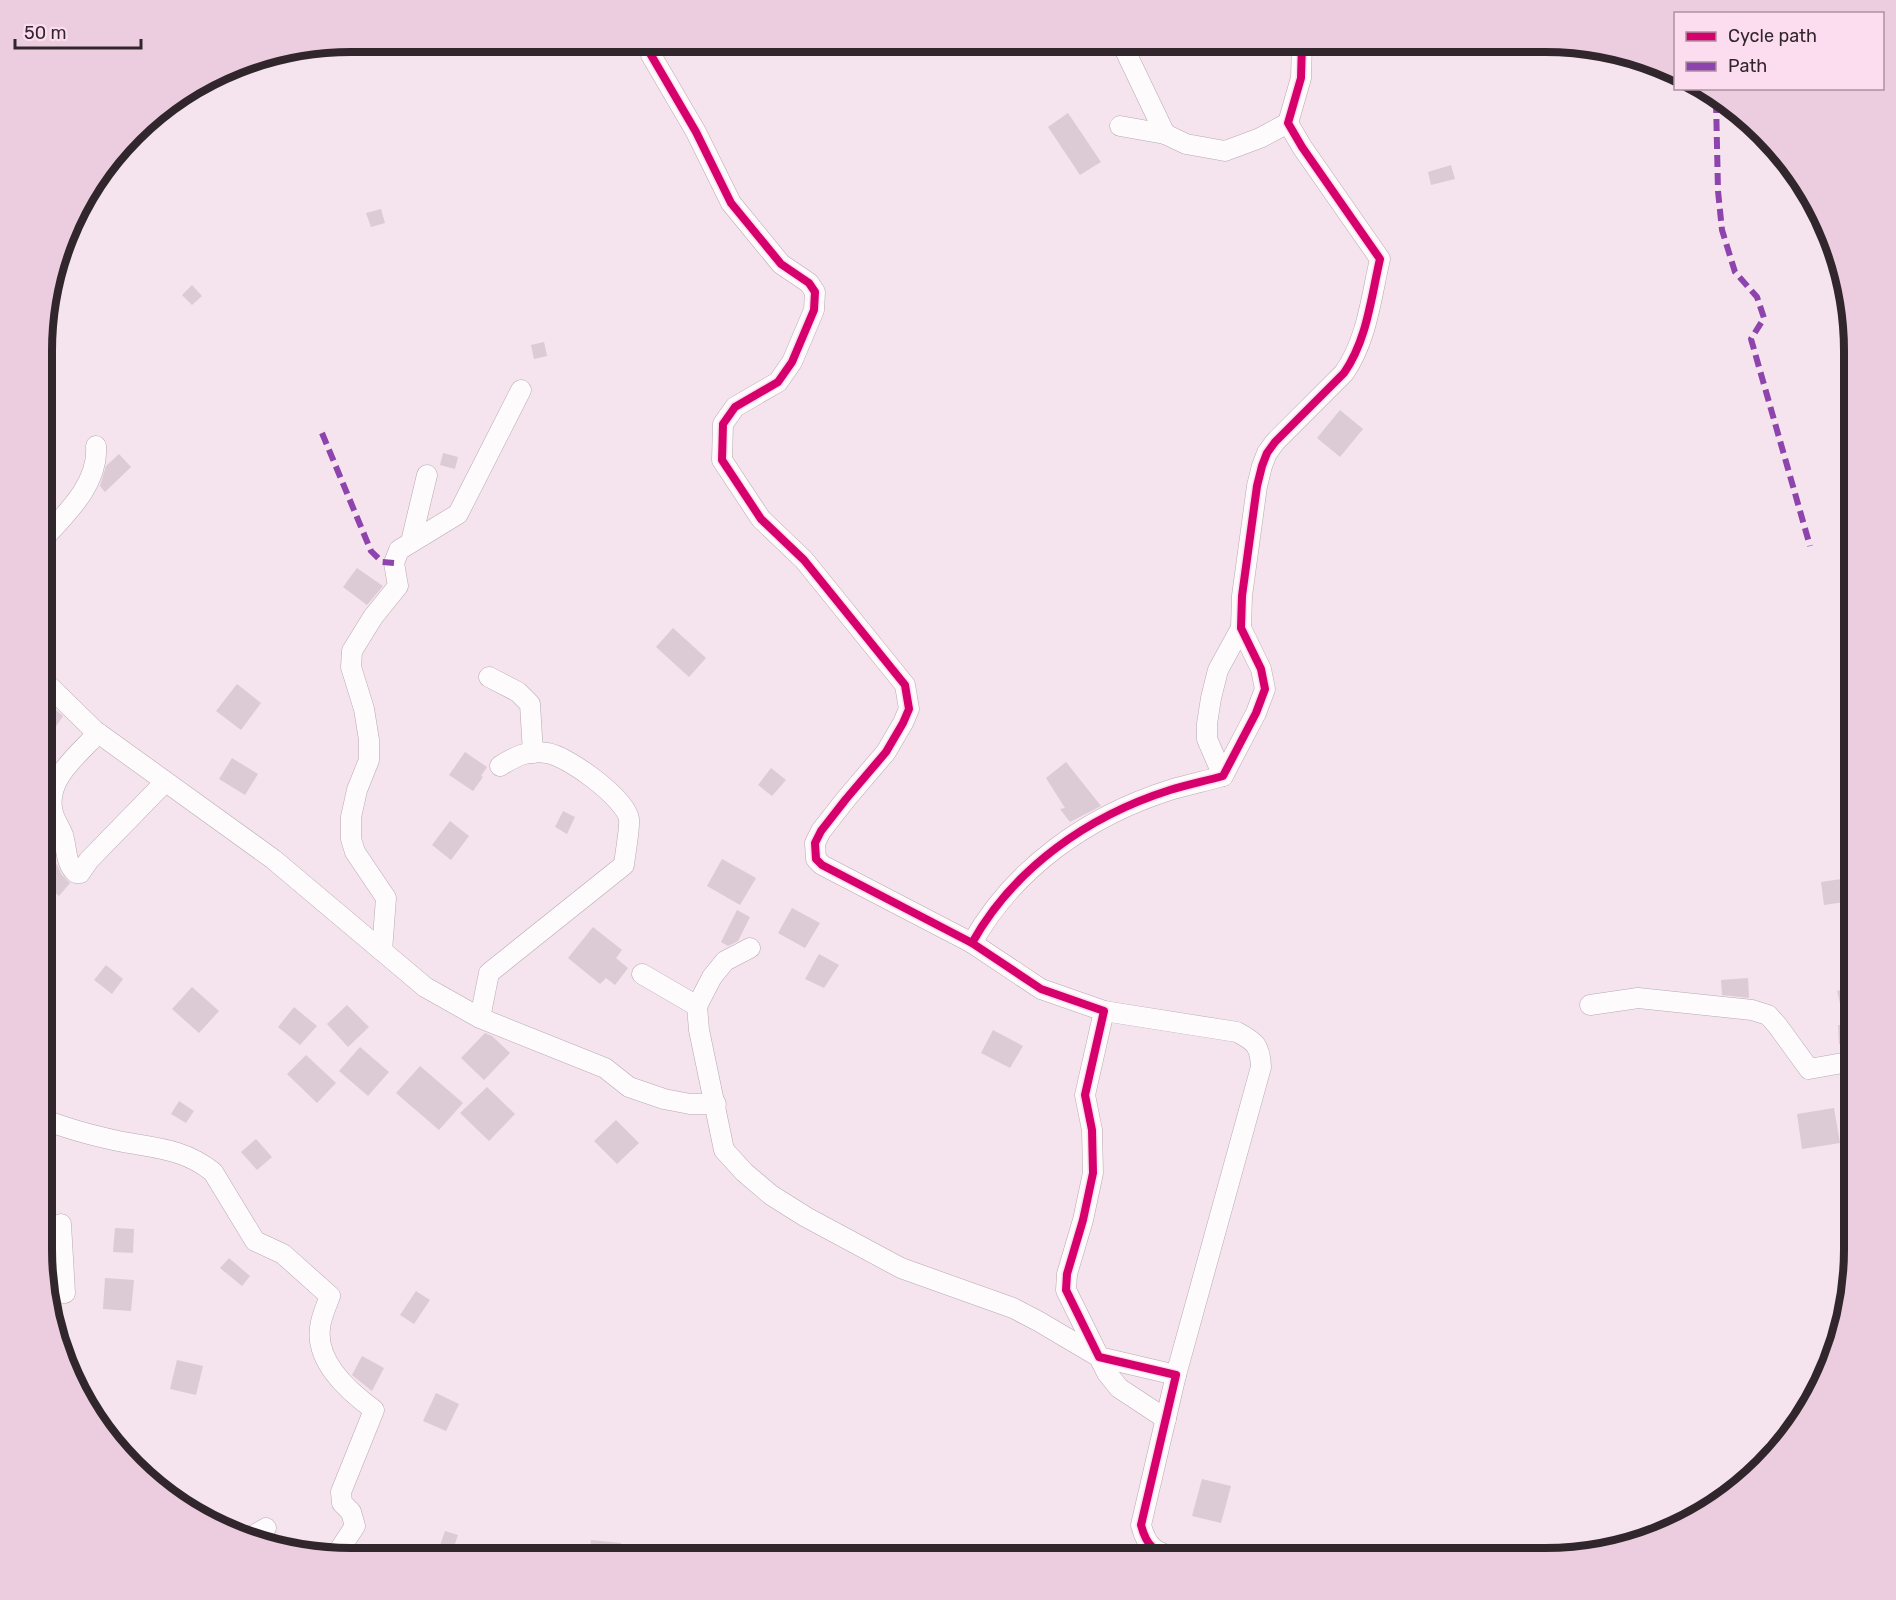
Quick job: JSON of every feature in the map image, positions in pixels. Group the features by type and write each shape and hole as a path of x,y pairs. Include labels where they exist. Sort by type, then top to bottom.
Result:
{"street":[{"path":"1125,52 1165,134"},
{"path":"1120,126 1165,134 1186,144 1225,151 1260,138 1288,123 1302,78 1302,52"},
{"path":"651,55 696,132 731,203 781,264 809,283 815,292 814,310 792,362 778,382 735,407 723,424 722,460 761,519 804,560 825,585 905,685 908,696 909,709 886,752 821,831 815,843 816,859 832,870 972,944 1041,989 1104,1011 1237,1032 1252,1039 1260,1052 1262,1067 1176,1375 1141,1526 1145,1539 1152,1548"},
{"path":"1223,776 1208,739 1208,724 1218,670 1241,628 1242,596 1262,466 1275,442 1344,373 1353,360 1364,328 1380,259 1302,147 1288,123"},
{"path":"382,951 386,898 355,852 351,839 351,817 357,790 369,760 369,740 364,709 351,667 352,651 373,617 398,586 394,563 399,550 458,514 520,390"},
{"path":"52,528 85,489 97,459 96,446"},
{"path":"411,542 427,475"},
{"path":"972,944 986,918 1005,895 1057,846 1124,808 1169,790 1223,776 1256,713 1265,689 1262,669 1241,628"},
{"path":"489,677 518,693 530,704 533,753"},
{"path":"52,689 98,733 273,859 425,987 480,1018 605,1068 628,1087 664,1099 690,1104 716,1104"},
{"path":"52,792 59,774 98,733"},
{"path":"480,1018 489,973 624,865 629,818 602,784 548,753 521,753 500,766"},
{"path":"52,804 53,813 63,835 68,861 76,873 80,873 89,860 165,782"},
{"path":"750,948 725,961 712,977 697,1006 699,1030 724,1150 744,1172 780,1200 837,1235 901,1268 1013,1308 1099,1357 1176,1375"},
{"path":"642,974 697,1006"},
{"path":"1590,1005 1638,998 1752,1010 1768,1016 1777,1025 1809,1069 1844,1063"},
{"path":"1104,1011 1085,1095 1092,1130 1093,1173 1083,1220 1067,1274 1066,1290 1107,1373 1119,1388 1166,1419"},
{"path":"52,1122 117,1141 160,1147 204,1165 213,1172 255,1241 283,1254 330,1296 320,1324 320,1344 329,1366 360,1400 374,1410 342,1492 342,1503 351,1512 355,1526 341,1547"},
{"path":"56,1292 65,1293 61,1224"}],"building":[{"path":"1068,113 1101,162 1080,175 1048,127"},
{"path":"1451,165 1455,179 1431,185 1428,172"},
{"path":"381,209 385,223 371,227 366,213"},
{"path":"192,285 202,296 192,305 182,295"},
{"path":"544,342 547,356 534,359 531,345"},
{"path":"1340,410 1363,429 1340,457 1317,438"},
{"path":"443,453 458,457 455,469 440,465"},
{"path":"119,454 131,467 105,492 100,486 106,466"},
{"path":"357,568 383,586 367,605 343,587"},
{"path":"673,628 706,658 689,677 656,647"},
{"path":"237,684 261,703 241,730 216,711"},
{"path":"52,707 63,716 52,732"},
{"path":"465,752 487,767 473,791 449,775"},
{"path":"232,758 258,774 245,795 219,779"},
{"path":"1066,762 1101,806 1070,822 1060,809 1065,808 1046,778"},
{"path":"771,768 786,780 772,796 758,785"},
{"path":"563,811 575,817 567,834 555,827"},
{"path":"450,821 469,836 451,860 432,845"},
{"path":"722,859 756,878 740,905 707,886"},
{"path":"52,860 70,883 59,896 52,890"},
{"path":"1844,879 1844,902 1824,905 1821,882"},
{"path":"792,908 820,923 805,948 778,933"},
{"path":"737,910 750,917 738,941 728,946 721,942"},
{"path":"593,927 622,950 616,958 628,968 615,985 606,978 600,984 568,958"},
{"path":"819,954 839,965 824,988 805,979"},
{"path":"106,965 123,979 112,994 94,980"},
{"path":"1748,978 1749,998 1722,995 1721,980"},
{"path":"192,987 219,1011 199,1033 172,1009"},
{"path":"1844,989 1844,1021 1837,991"},
{"path":"347,1005 369,1027 348,1047 327,1024"},
{"path":"294,1007 317,1026 300,1045 278,1027"},
{"path":"1838,1025 1844,1025 1844,1044 1839,1044"},
{"path":"993,1030 1023,1046 1010,1068 981,1053"},
{"path":"485,1033 492,1036 510,1053 484,1080 461,1058"},
{"path":"360,1047 389,1072 368,1096 339,1071"},
{"path":"306,1055 336,1083 317,1103 287,1074"},
{"path":"420,1066 463,1103 439,1130 396,1093"},
{"path":"487,1087 515,1114 489,1141 460,1113"},
{"path":"179,1101 194,1111 186,1123 171,1114"},
{"path":"1834,1108 1840,1143 1802,1149 1797,1114"},
{"path":"616,1120 639,1143 617,1164 594,1141"},
{"path":"256,1139 272,1157 257,1170 241,1152"},
{"path":"115,1228 134,1229 133,1253 113,1252"},
{"path":"229,1258 250,1276 242,1286 220,1268"},
{"path":"105,1278 134,1280 131,1311 103,1309"},
{"path":"416,1291 430,1300 414,1324 400,1315"},
{"path":"362,1356 384,1368 372,1391 352,1375"},
{"path":"177,1360 203,1366 196,1395 170,1389"},
{"path":"436,1393 459,1404 446,1431 423,1421"},
{"path":"1202,1479 1231,1486 1221,1523 1192,1516"},
{"path":"445,1531 458,1535 453,1548 439,1548"},
{"path":"591,1540 621,1543 621,1548 590,1548"}],"marked path":[{"path":"1716,107 1718,191 1722,230 1735,272 1757,297 1764,318 1751,339 1810,546"},
{"path":"322,433 371,551 382,562 394,563"}],"cycle path":[{"path":"1153,1548 1146,1539 1141,1525 1176,1375 1099,1357 1066,1290 1067,1274 1083,1220 1093,1173 1092,1130 1085,1095 1104,1011 1041,989 972,943 989,916 1031,868 1082,830 1140,801 1170,790 1223,776 1256,713 1265,689 1261,669 1241,628 1242,596 1257,486 1262,466 1275,442 1344,373 1352,360 1363,333 1380,259 1302,147 1288,123 1301,78 1302,52"},
{"path":"651,55 696,132 731,203 781,264 809,283 815,292 814,310 792,362 778,382 735,407 723,424 722,460 761,519 804,560 905,685 909,709 903,723 886,752 821,831 815,843 816,859 822,865 972,943"}]}
